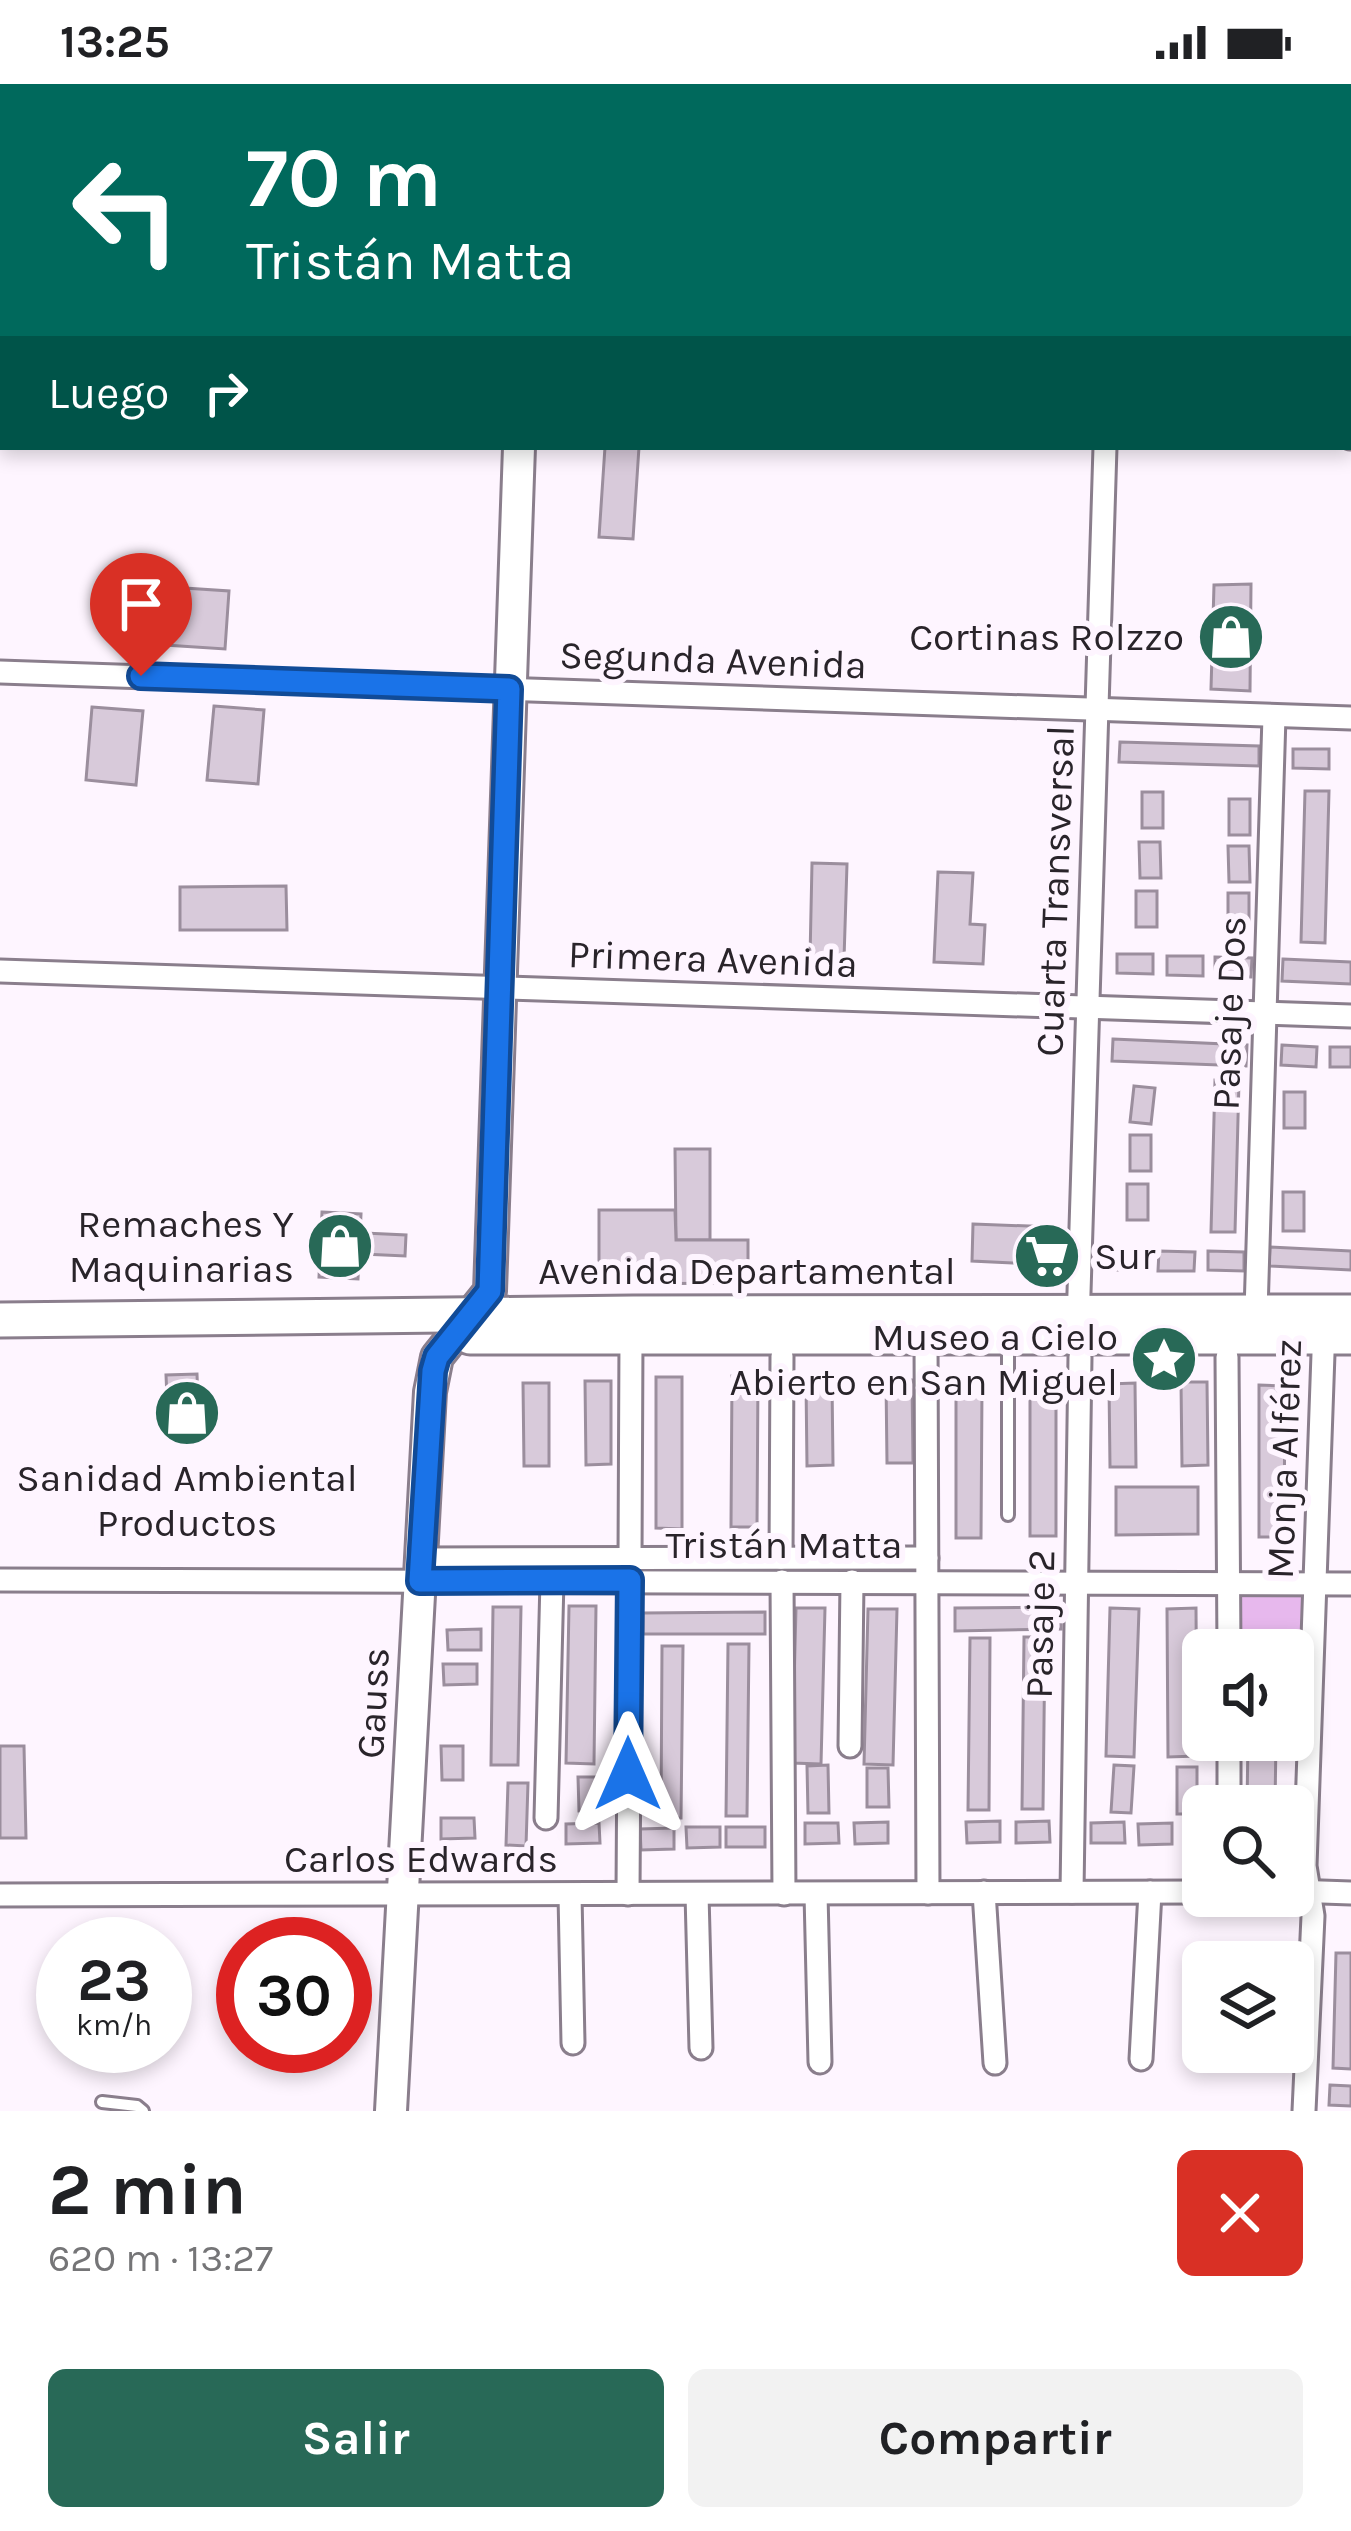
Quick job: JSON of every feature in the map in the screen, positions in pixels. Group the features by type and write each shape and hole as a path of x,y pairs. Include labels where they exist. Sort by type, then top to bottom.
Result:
{"main road":[{"name":"Avenida Departamental","path":"0,1320 1079,1336 1256,1312 1337,1325"},
{"name":"Avenida Departamental","path":"0,1341 463,1325 631,1339 1008,1338 1337,1325"}],"street":[{"name":"Gauss","path":"391,2111 433,1371 437,1357 490,1291 519,450"},
{"name":"Cuarta Transversal","path":"1079,1336 1105,450"},
{"name":"Segunda Avenida","path":"0,672 1351,718"},
{"name":"Pasaje Dos","path":"1256,1312 1274,716"},
{"name":"Primera Avenida","path":"0,971 1351,1016"},
{"name":"Monja Alférez","path":"1307,1785 1316,1584 1337,1325"},
{"name":"Pasaje 2","path":"1072,1892 1079,1336"},
{"path":"926,1338 928,1893"},
{"path":"628,1894 631,1339"},
{"path":"782,1356 784,1894"},
{"path":"1227,1357 1229,1629"},
{"name":"Tristán Matta","path":"0,1580 420,1570 782,1569 927,1558"},
{"name":"Tristán Matta","path":"420,1570 552,1580 630,1569"},
{"name":"Tristán Matta","path":"782,1569 853,1581 1351,1584"},
{"path":"547,1818 552,1580"},
{"path":"850,1746 853,1581"},
{"path":"984,1892 994,2063"},
{"path":"1142,2059 1150,1892"},
{"name":"Carlos Edwards","path":"0,1895 1182,1892"},
{"path":"1314,1892 1351,1893"},
{"path":"697,1894 700,2048"},
{"path":"816,1894 820,2062"},
{"path":"570,1895 573,2043"},
{"name":"Monja Alférez","path":"1304,2111 1313,1917"}],"lane":[{"path":"1008,1338 1008,1515"},
{"path":"101,2102 137,2106 143,2111"}],"shaded area":[{"path":"1308,1592 1309,1629 1233,1629 1233,1593"}],"building":[{"path":"605,450 639,450 633,539 599,537"},
{"name":"Cortinas Rolzzo","path":"1251,584 1250,691 1211,689 1214,585"},
{"path":"154,586 229,591 225,649 150,644"},
{"path":"214,706 264,710 258,784 207,780"},
{"path":"92,707 143,711 136,785 86,780"},
{"path":"1120,742 1259,746 1259,766 1119,762"},
{"path":"1293,749 1329,749 1329,769 1293,768"},
{"path":"1305,791 1329,791 1325,943 1301,942"},
{"path":"1142,792 1163,792 1163,828 1142,828"},
{"path":"1229,799 1250,799 1250,835 1229,835"},
{"path":"1139,842 1160,842 1161,878 1140,878"},
{"path":"1228,846 1249,846 1250,882 1229,882"},
{"path":"812,863 847,864 844,959 810,958"},
{"path":"938,872 973,873 970,924 985,925 983,964 934,962"},
{"path":"286,886 287,930 180,930 180,887"},
{"path":"1136,891 1157,891 1157,927 1136,927"},
{"path":"1228,893 1249,893 1249,929 1228,930"},
{"path":"1117,954 1153,954 1153,974 1117,973"},
{"path":"1167,956 1203,956 1203,976 1167,975"},
{"path":"1215,957 1252,958 1251,977 1215,976"},
{"path":"1283,959 1351,962 1351,984 1282,981"},
{"path":"1113,1039 1247,1045 1246,1066 1112,1061"},
{"path":"1282,1045 1317,1047 1316,1067 1281,1065"},
{"path":"1330,1047 1351,1047 1351,1067 1330,1067"},
{"path":"1215,1080 1239,1081 1235,1232 1211,1232"},
{"path":"1134,1086 1155,1088 1151,1124 1130,1122"},
{"path":"1284,1092 1305,1092 1305,1128 1284,1128"},
{"path":"1130,1135 1151,1135 1151,1171 1130,1171"},
{"path":"675,1149 710,1149 710,1240 676,1240"},
{"path":"1127,1184 1148,1184 1148,1220 1127,1220"},
{"path":"1283,1192 1304,1192 1304,1231 1283,1231"},
{"path":"599,1210 675,1210 676,1240 748,1240 748,1283 599,1284"},
{"name":"Remaches Y Maquinarias","path":"322,1212 361,1214 358,1279 319,1277"},
{"path":"973,1224 1055,1227 1053,1265 972,1261"},
{"path":"364,1233 406,1235 405,1256 363,1254"},
{"path":"1270,1247 1351,1251 1351,1270 1269,1266"},
{"path":"1110,1250 1146,1251 1145,1270 1109,1270"},
{"path":"1159,1251 1195,1252 1194,1271 1158,1271"},
{"path":"1208,1251 1244,1252 1244,1271 1208,1270"},
{"path":"843,1267 843,1282 817,1283 816,1268"},
{"name":"Sanidad Ambiental Productos","path":"197,1374 199,1428 177,1428 176,1398 167,1398 166,1375"},
{"path":"732,1376 758,1376 757,1527 731,1527"},
{"path":"656,1377 682,1377 682,1529 656,1528"},
{"path":"886,1380 912,1380 913,1463 887,1463"},
{"path":"585,1381 611,1381 611,1464 586,1465"},
{"path":"806,1382 832,1382 833,1465 807,1466"},
{"path":"1181,1382 1207,1382 1208,1465 1182,1466"},
{"path":"523,1383 549,1383 549,1466 524,1466"},
{"path":"1135,1383 1136,1467 1110,1467 1109,1384"},
{"path":"1030,1385 1056,1385 1056,1536 1030,1536"},
{"path":"1259,1385 1285,1386 1284,1537 1259,1537"},
{"path":"956,1387 982,1387 981,1538 956,1538"},
{"path":"1116,1487 1198,1487 1198,1534 1116,1535"},
{"path":"569,1606 596,1606 594,1764 566,1763"},
{"path":"493,1607 521,1607 518,1765 491,1765"},
{"path":"1061,1607 1061,1629 955,1631 955,1608"},
{"path":"796,1608 825,1608 821,1764 792,1763"},
{"path":"1110,1608 1139,1609 1134,1757 1106,1756"},
{"path":"1196,1608 1196,1629 1182,1629 1182,1757 1168,1757 1167,1609"},
{"path":"868,1609 897,1609 893,1765 864,1764"},
{"path":"765,1612 765,1634 643,1634 643,1613"},
{"path":"481,1629 481,1650 448,1650 447,1630"},
{"path":"1024,1637 1045,1637 1043,1809 1022,1809"},
{"path":"970,1638 990,1638 989,1810 968,1810"},
{"path":"728,1644 749,1644 747,1816 726,1816"},
{"path":"662,1646 683,1646 681,1818 661,1818"},
{"path":"443,1664 477,1664 477,1684 444,1685"},
{"path":"0,1746 24,1746 26,1838 0,1838"},
{"path":"441,1746 463,1746 463,1780 442,1780"},
{"path":"1248,1761 1276,1761 1275,1785 1247,1785"},
{"path":"828,1765 829,1813 808,1813 807,1766"},
{"path":"1114,1765 1134,1766 1131,1813 1111,1812"},
{"path":"1177,1767 1197,1767 1197,1785 1182,1785 1182,1814 1177,1814"},
{"path":"867,1768 888,1768 889,1807 867,1807"},
{"path":"578,1777 600,1777 601,1810 579,1811"},
{"path":"508,1783 528,1783 526,1846 506,1845"},
{"path":"441,1818 474,1818 475,1838 441,1839"},
{"path":"1000,1821 1000,1842 967,1843 966,1822"},
{"path":"1049,1821 1050,1842 1016,1843 1016,1822"},
{"path":"888,1822 888,1843 855,1844 854,1823"},
{"path":"1124,1822 1125,1843 1091,1843 1091,1823"},
{"path":"599,1823 600,1843 566,1844 566,1824"},
{"path":"805,1823 838,1823 839,1843 805,1844"},
{"path":"1172,1823 1172,1844 1139,1845 1138,1824"},
{"path":"686,1827 720,1827 720,1847 687,1848"},
{"path":"726,1827 765,1827 765,1847 726,1847"},
{"path":"674,1828 674,1849 641,1850 640,1829"},
{"path":"1336,1953 1351,1953 1351,2069 1333,2068"},
{"path":"1330,2085 1351,2086 1351,2106 1329,2105"}],"place":[{"name":"Cortinas Rolzzo","path":"1231,637"},
{"name":"Remaches Y Maquinarias","path":"340,1246"},
{"name":"Sur","path":"1047,1256"},
{"name":"Museo a Cielo Abierto en San Miguel","path":"1164,1359"},
{"name":"Sanidad Ambiental Productos","path":"187,1413"}],"route":[{"path":"141,676 509,689 490,1291 437,1357 433,1371 420,1581 630,1580 628,1774"}]}
